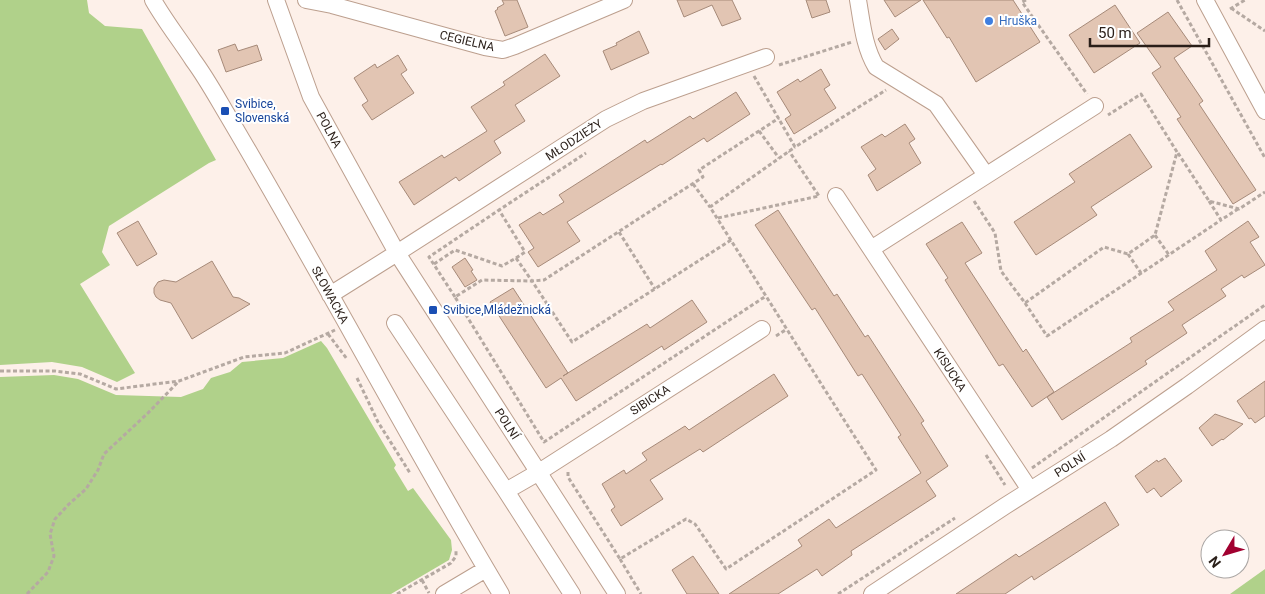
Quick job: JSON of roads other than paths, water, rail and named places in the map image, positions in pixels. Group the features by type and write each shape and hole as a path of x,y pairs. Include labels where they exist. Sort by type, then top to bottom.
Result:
{"street":[{"name":"SŁOWACKA","path":"153,0 225,111 501,594"},
{"name":"POLNA","path":"276,0 311,97 397,254"},
{"name":"CEGIELNA","path":"306,0 332,5 485,47 503,50 624,0"},
{"path":"858,0 866,47 876,67 936,104 986,175"},
{"path":"1205,0 1265,111"},
{"name":"MŁODZIEŻY","path":"330,294 397,254 606,119 643,101 769,62"},
{"path":"871,249 1095,106"},
{"name":"KISUCKA","path":"836,196 1030,490"},
{"name":"POLNÍ","path":"397,254 617,594"},
{"path":"395,323 506,490 572,594"},
{"name":"POLNÍ","path":"872,594 1030,490 1112,439 1265,330"},
{"name":"SIBICKA","path":"506,490 766,334"},
{"path":"444,594 486,569"}],"place":[{"name":"Hruška","path":"989,21"},
{"name":"Svibice, Slovenská","path":"225,111"},
{"name":"Svibice,Mládežnická","path":"433,310"}]}
